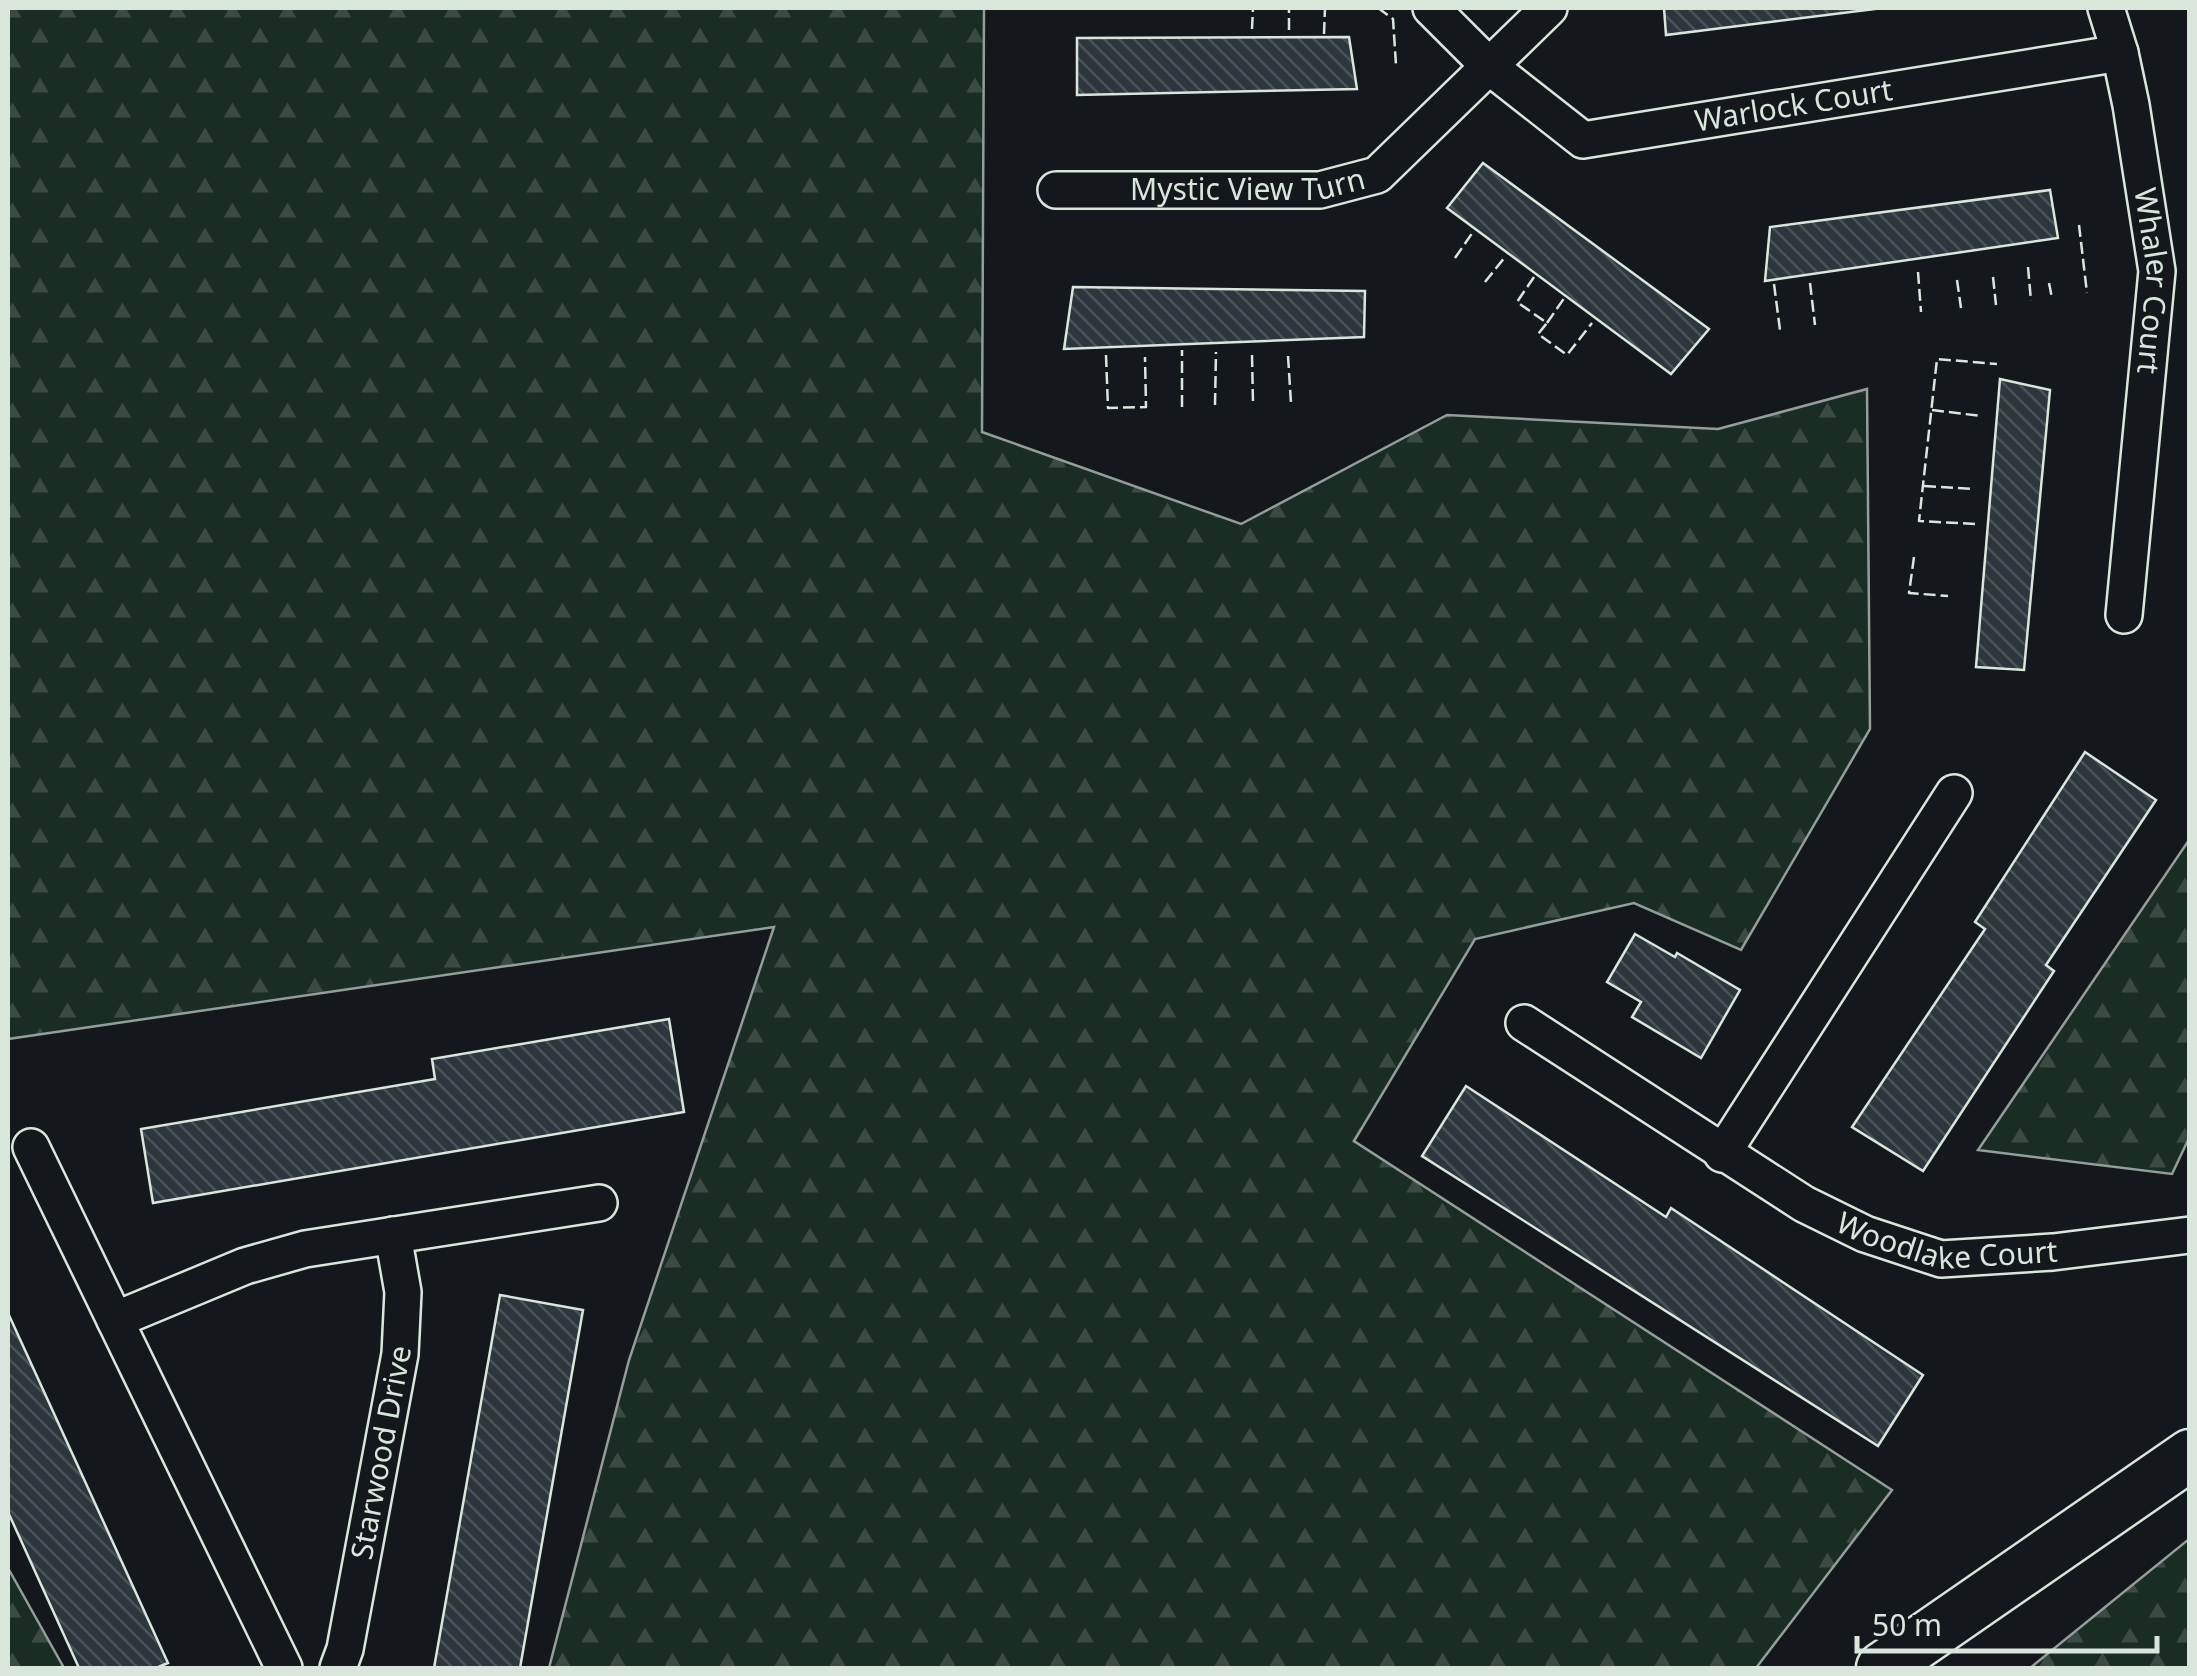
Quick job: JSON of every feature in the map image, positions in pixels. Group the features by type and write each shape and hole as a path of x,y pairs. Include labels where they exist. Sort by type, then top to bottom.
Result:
{"street":[{"name":"Warlock Court","path":"1430,8 1490,67 1583,140 2120,53"},
{"name":"Mystic View Turn","path":"1056,190 1320,190 1378,175 1549,8"},
{"name":"Whaler Court","path":"2106,8 2120,53 2156,271 2124,616"},
{"path":"1722,1154 1954,793"},
{"name":"Woodlake Court","path":"1524,1023 1722,1154 1804,1204 1865,1234 1941,1258 2053,1252 2190,1235"},
{"path":"31,1147 284,1668"},
{"path":"115,1320 245,1266 305,1249 599,1203"},
{"name":"Starwood Drive","path":"338,1668 345,1649 400,1354 403,1292 393,1235"},
{"path":"1882,1668 2190,1455"}],"green space":[{"path":"8,8 984,8 982,432 1241,524 1447,415 1718,429 1867,389 1870,729 1741,950 1634,903 1475,939 1354,1141 1892,1490 1756,1668 549,1668 629,1360 774,927 8,1039"},
{"path":"2189,840 2190,1136 2172,1174 1978,1150"},
{"path":"2189,1539 2189,1668 2030,1668"},
{"path":"8,1568 64,1668 8,1668"}],"building":[{"path":"1664,8 1883,8 1666,35"},
{"path":"1349,37 1357,89 1077,95 1077,38"},
{"path":"1483,163 1709,329 1671,374 1447,208"},
{"path":"2050,190 2058,238 1765,281 1770,227"},
{"path":"1073,287 1365,291 1364,337 1064,349"},
{"path":"2000,379 2050,390 2024,670 1976,667"},
{"path":"2085,752 2156,800 2046,965 2054,971 1923,1171 1852,1127 1985,929 1975,922"},
{"path":"1635,934 1740,990 1701,1058 1632,1017 1641,1002 1607,982"},
{"path":"669,1019 684,1112 153,1203 141,1129 435,1079 432,1059"},
{"path":"1466,1086 1666,1217 1671,1208 1923,1375 1878,1446 1422,1156"},
{"path":"500,1295 583,1310 520,1668 434,1668"},
{"path":"8,1313 168,1663 156,1668 79,1668 8,1512"}],"fence":[{"path":"1252,29 1253,8"},
{"path":"1289,8 1289,30"},
{"path":"1324,34 1325,8"},
{"path":"1378,8 1393,19 1396,65"},
{"path":"2079,225 2087,293"},
{"path":"1455,258 1473,232"},
{"path":"1485,282 1505,257"},
{"path":"2028,267 2031,301"},
{"path":"1918,272 1921,312"},
{"path":"1534,277 1517,302 1547,323 1538,334 1567,355 1592,323"},
{"path":"1993,277 1996,305"},
{"path":"1957,280 1961,308"},
{"path":"1810,283 1815,325"},
{"path":"2049,283 2052,298"},
{"path":"1774,284 1780,330"},
{"path":"1547,323 1565,297"},
{"path":"1182,350 1182,407"},
{"path":"1215,405 1216,352"},
{"path":"1106,355 1108,408 1146,407 1145,357"},
{"path":"1252,355 1253,403"},
{"path":"1288,356 1291,403"},
{"path":"1975,524 1919,521 1937,359 1997,364"},
{"path":"1932,410 1981,416"},
{"path":"1924,486 1974,489"},
{"path":"1914,557 1909,593 1948,596"}]}
